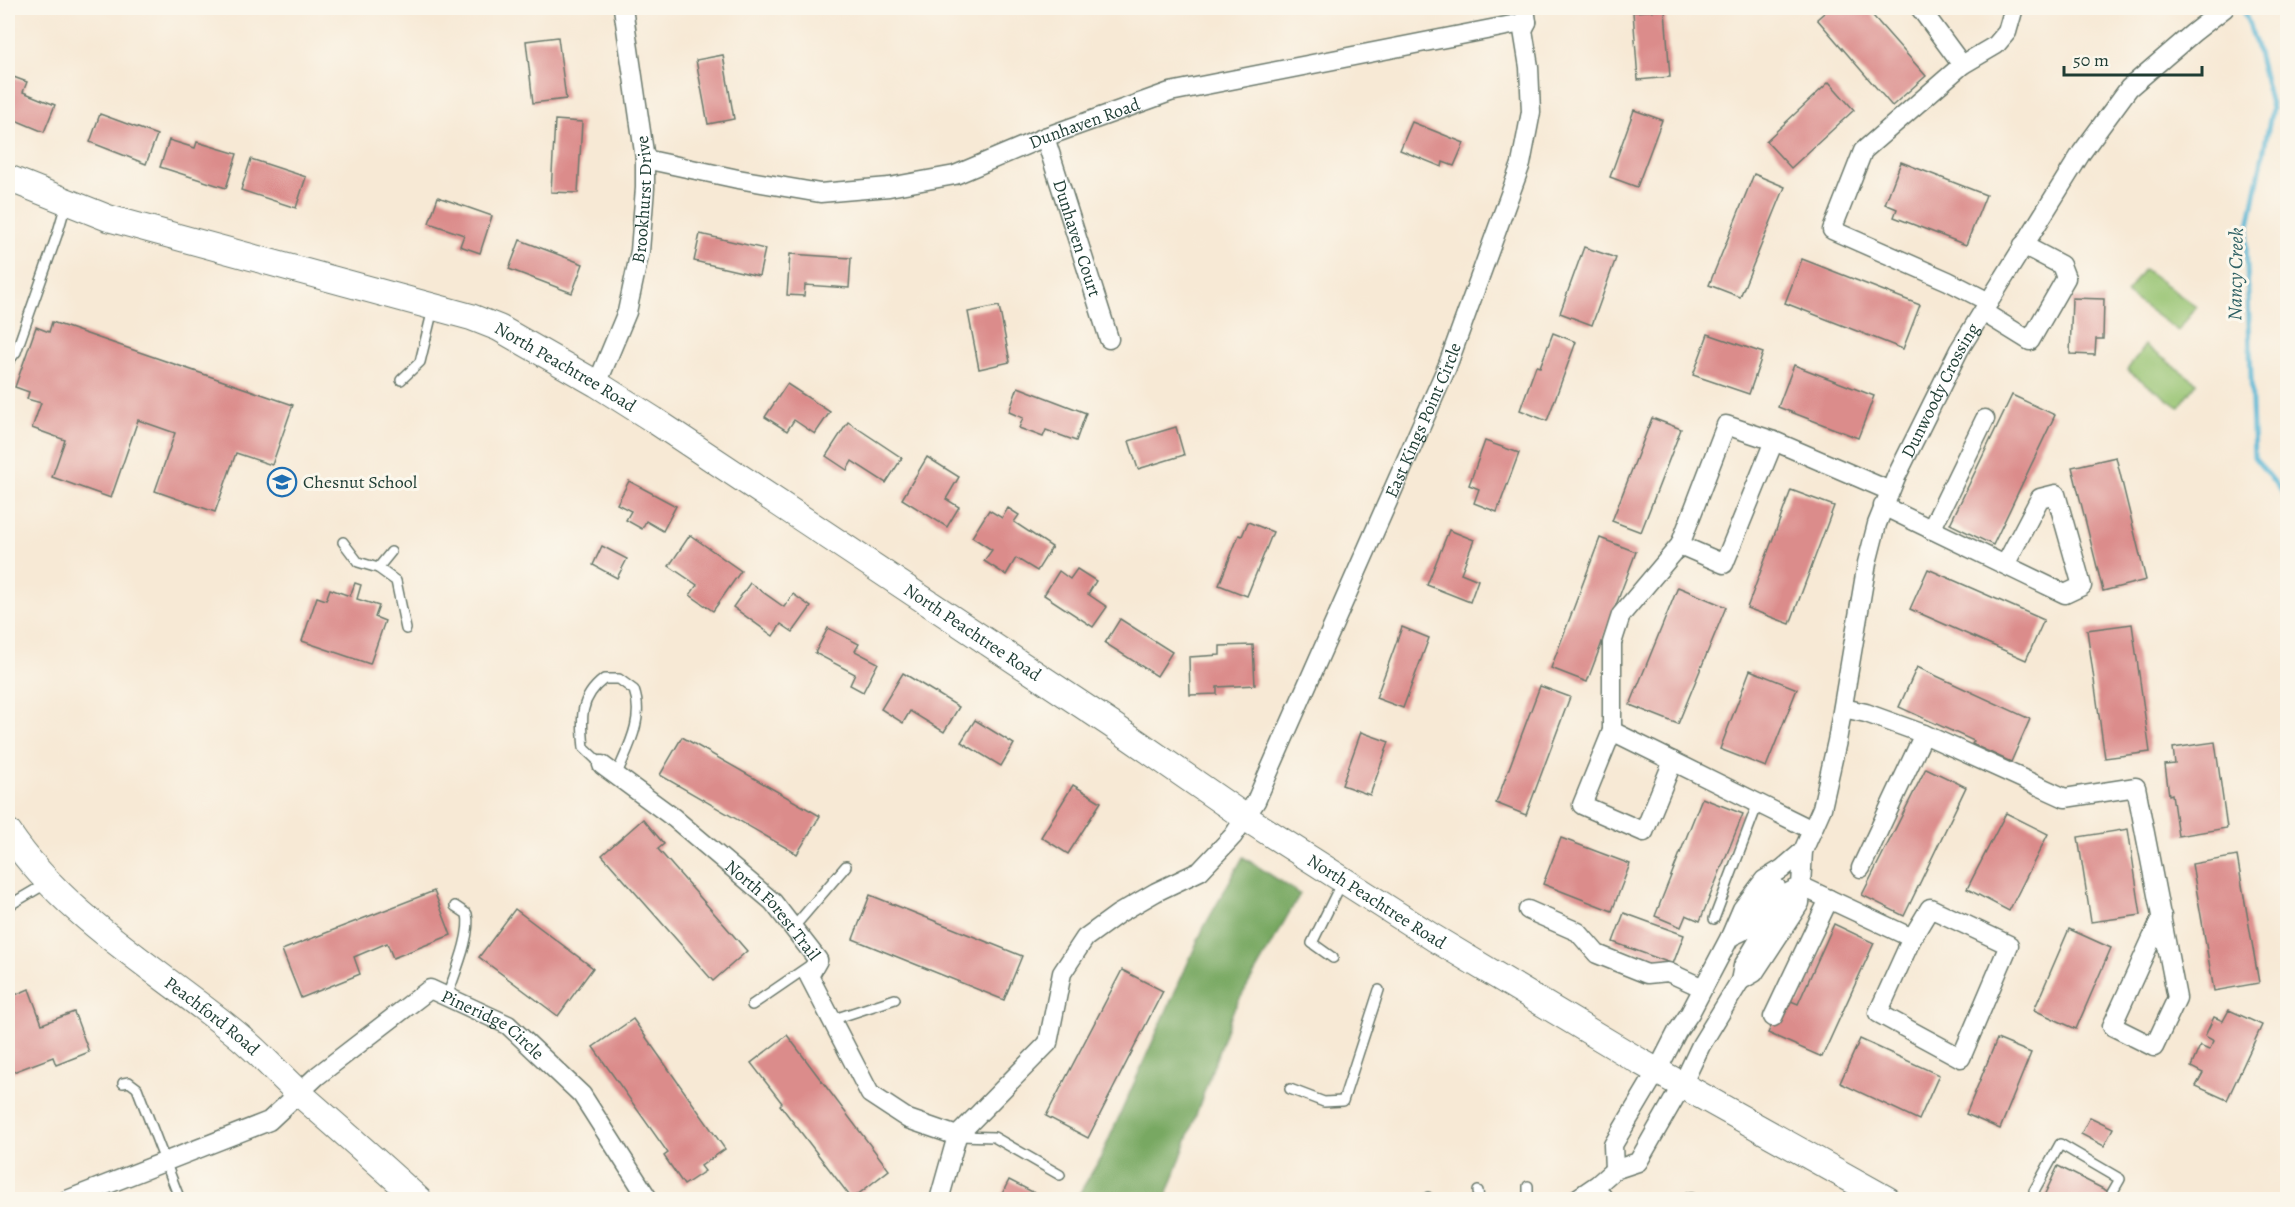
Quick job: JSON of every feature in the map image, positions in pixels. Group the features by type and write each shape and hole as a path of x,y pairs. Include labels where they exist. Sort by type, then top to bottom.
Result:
{"street":[{"name":"Brookhurst Drive","path":"597,384 627,312 640,251 645,188 645,159 623,8"},
{"path":"1920,8 1962,65"},
{"path":"2010,8 2013,10 2007,32 1996,45 1962,65 1863,151 1832,230 1948,281 2030,341 2066,278 2061,265 2023,245"},
{"name":"Dunwoody Crossing","path":"1575,1200 1599,1184 1614,1170 1638,1162 1682,1085 1701,1045 1740,981 1754,973 1800,903 1803,851 1822,808 1843,708 1863,583 1886,499 1959,350 2082,152 2129,88 2226,8"},
{"name":"Dunhaven Road","path":"645,159 738,179 820,193 889,186 955,175 1045,137 1170,92 1526,15"},
{"name":"East Kings Point Circle","path":"1246,818 1261,790 1446,367 1521,164 1530,112 1529,67 1523,30 1526,15"},
{"name":"Dunhaven Court","path":"1045,137 1109,339"},
{"name":"North Peachtree Road","path":"8,178 108,218 434,306 499,328 597,384 1112,725 1246,818 1434,938 1657,1071 1888,1200"},
{"path":"1931,530 1985,419"},
{"path":"1674,761 1644,832 1582,805 1612,731 1612,643 1622,615 1680,545 1726,425 1774,441 1886,499 1931,530 2066,594 2082,586 2056,494 2040,498 2005,565"},
{"path":"1680,545 1724,564 1774,441"},
{"path":"1843,708 1866,713 1924,734 2065,798 2136,787 2162,916 2177,998 2154,1047 2112,1026 2162,916"},
{"path":"1612,731 1812,830"},
{"path":"1861,868 1924,734"},
{"name":"North Forest Trail","path":"609,771 674,818 773,902 818,960 809,976 870,1094 908,1119 957,1136"},
{"path":"938,1199 957,1136 1048,1043 1062,972 1085,938 1118,914 1156,892 1200,871 1233,836 1246,818"},
{"name":"Peachford Road","path":"8,832 48,882 87,920 236,1033 300,1094 344,1130 419,1200"},
{"name":"Dunwoody Crossing","path":"1614,1170 1613,1145 1657,1071 1730,937 1751,927 1778,884 1782,869 1803,851"},
{"path":"1801,886 1912,938"},
{"path":"1773,1017 1830,899"},
{"path":"1930,908 2009,945 1961,1058 1878,1013 1912,938 1930,908"},
{"path":"1528,910 1578,932 1598,954 1647,974 1668,972 1703,988"},
{"name":"Pineridge Circle","path":"300,1094 317,1076 430,989 508,1025 582,1095 650,1200"},
{"path":"67,1200 269,1121 300,1094"}],"lane":[{"path":"8,362 16,352 67,201"},
{"path":"401,380 420,362 434,306"},
{"path":"344,542 358,562 378,568 396,581 406,629"},
{"path":"378,568 391,552"},
{"path":"604,679 619,679 634,690 638,708 637,723 609,771 584,748 582,725 584,702 592,687 604,679"},
{"path":"1714,919 1758,803"},
{"path":"793,928 846,866"},
{"path":"1333,958 1312,944 1343,879"},
{"path":"8,906 48,882"},
{"path":"447,997 469,920 467,914 455,906"},
{"path":"752,1005 818,960"},
{"path":"1290,1089 1324,1102 1343,1101 1379,990"},
{"path":"831,1020 895,999"},
{"path":"123,1083 129,1082 137,1088 180,1200"},
{"path":"957,1136 994,1137 1060,1174"},
{"path":"2036,1200 2034,1191 2060,1144 2120,1179 2112,1193"},
{"path":"1599,1184 1610,1200"},
{"path":"1528,1186 1528,1200"},
{"path":"1685,1200 1688,1197 1698,1200"}],"green space":[{"path":"2144,269 2196,307 2178,331 2126,293"},
{"path":"2145,345 2197,383 2179,407 2127,370"},
{"path":"1243,857 1300,894 1233,1011 1166,1199 1076,1199 1100,1159 1204,927"}],"building":[{"path":"1830,8 1866,8 1926,76 1892,106 1817,19"},
{"path":"1665,10 1670,77 1638,80 1633,12"},
{"path":"558,37 566,99 533,103 526,41"},
{"path":"723,55 734,119 708,124 696,60"},
{"path":"8,75 27,82 23,92 55,105 44,132 8,117"},
{"path":"1829,82 1854,110 1791,168 1766,141"},
{"path":"1634,110 1662,120 1637,187 1610,177"},
{"path":"100,114 157,135 146,164 90,142"},
{"path":"555,120 582,122 578,193 551,192"},
{"path":"1412,122 1464,143 1454,166 1443,162 1442,167 1400,150"},
{"path":"169,140 195,148 197,142 237,154 226,188 160,167"},
{"path":"251,159 306,177 296,208 241,190"},
{"path":"1901,162 1986,195 1966,245 1894,217 1897,209 1885,204"},
{"path":"1754,174 1785,187 1740,297 1709,285"},
{"path":"438,197 492,216 480,253 460,246 464,235 429,223"},
{"path":"700,234 765,249 759,276 694,261"},
{"path":"520,240 583,264 572,293 509,269"},
{"path":"1584,247 1616,258 1592,325 1560,313"},
{"path":"790,254 851,258 849,288 805,285 804,296 787,295"},
{"path":"1802,259 1920,305 1903,349 1785,303"},
{"path":"2072,298 2104,299 2103,339 2096,339 2095,355 2070,354"},
{"path":"999,306 1010,362 979,369 968,312"},
{"path":"52,322 293,405 272,465 236,453 215,512 155,491 175,433 138,420 111,498 52,477 65,440 32,428 41,403 27,399 29,392 15,387 36,327 49,332"},
{"path":"1553,333 1576,342 1547,421 1520,410 1536,366 1540,367"},
{"path":"1708,334 1763,353 1749,394 1693,375"},
{"path":"1794,365 1874,396 1858,438 1778,407"},
{"path":"787,384 830,412 815,434 794,420 787,431 765,417"},
{"path":"1018,387 1086,413 1076,441 1046,430 1043,437 1019,428 1023,418 1009,412"},
{"path":"2012,395 2055,415 1993,545 1950,524"},
{"path":"1652,418 1681,429 1641,532 1612,521"},
{"path":"848,422 902,458 886,483 852,461 847,470 826,456"},
{"path":"1176,427 1184,455 1138,469 1129,441"},
{"path":"1485,441 1519,453 1497,512 1474,503 1479,489 1469,485"},
{"path":"927,457 959,477 946,499 959,507 947,527 902,499"},
{"path":"2116,457 2146,580 2103,591 2072,467"},
{"path":"629,481 676,506 663,531 646,521 642,529 626,520 631,511 617,504"},
{"path":"1791,490 1834,506 1790,624 1747,608"},
{"path":"1008,508 1019,515 1014,522 1052,547 1037,571 1016,558 1006,575 984,561 992,550 972,537 989,510 1002,518"},
{"path":"1248,522 1273,532 1247,596 1219,585 1239,535 1242,536"},
{"path":"1449,530 1474,540 1461,573 1478,580 1470,602 1427,585"},
{"path":"690,535 741,571 713,611 690,595 697,585 669,566"},
{"path":"1600,538 1636,552 1587,682 1551,668"},
{"path":"602,546 627,559 617,578 593,565"},
{"path":"1077,569 1096,581 1088,594 1107,607 1093,627 1044,595 1059,571 1070,579"},
{"path":"1928,569 2044,620 2026,660 1910,609"},
{"path":"355,583 361,585 357,599 379,606 375,617 385,621 370,664 302,641 317,597 326,600 330,589 350,596"},
{"path":"750,583 784,607 793,594 811,607 793,632 781,624 773,636 733,607"},
{"path":"1678,587 1726,607 1678,724 1630,705"},
{"path":"1120,619 1172,652 1157,676 1105,643"},
{"path":"2132,624 2150,752 2105,758 2087,630"},
{"path":"1402,627 1429,638 1403,708 1376,698"},
{"path":"828,628 859,644 855,651 878,663 863,692 850,685 855,674 815,653"},
{"path":"1253,645 1255,685 1217,687 1217,694 1190,695 1189,657 1220,655 1220,646"},
{"path":"1917,667 2030,719 2011,762 1972,744 1974,741 1899,707"},
{"path":"1750,670 1797,689 1766,767 1720,749"},
{"path":"903,673 959,707 944,732 910,711 903,723 881,709"},
{"path":"1540,686 1570,697 1526,815 1496,803"},
{"path":"975,720 1014,744 1001,766 961,742"},
{"path":"1361,732 1389,742 1370,795 1342,785"},
{"path":"682,737 820,816 797,854 660,775"},
{"path":"2215,742 2227,828 2178,836 2165,765 2175,764 2173,748"},
{"path":"1926,768 1966,787 1904,916 1862,895"},
{"path":"1073,785 1101,802 1068,854 1041,837"},
{"path":"1702,798 1743,814 1700,921 1686,915 1681,927 1655,916"},
{"path":"2006,813 2048,834 2009,911 1967,889"},
{"path":"643,819 664,844 658,849 747,951 713,981 602,855"},
{"path":"2128,829 2141,915 2091,922 2078,837"},
{"path":"1561,838 1630,864 1612,911 1543,884"},
{"path":"2237,856 2259,983 2214,991 2192,864"},
{"path":"434,891 451,935 393,958 387,943 354,957 360,974 301,998 282,950"},
{"path":"870,895 1022,956 1004,1000 853,939"},
{"path":"515,909 593,968 558,1016 479,957"},
{"path":"1624,913 1684,935 1673,964 1613,942"},
{"path":"1834,924 1874,943 1822,1057 1768,1033 1784,998 1798,1004"},
{"path":"2069,929 2111,948 2076,1029 2034,1010"},
{"path":"1122,970 1163,991 1088,1138 1046,1116"},
{"path":"29,989 42,1024 74,1012 89,1052 56,1065 53,1057 8,1074 8,998"},
{"path":"2229,1010 2262,1025 2227,1100 2196,1086 2203,1073 2191,1067 2200,1046 2209,1050 2214,1041 2205,1036 2214,1017 2223,1021"},
{"path":"633,1019 725,1149 701,1166 705,1171 684,1185 664,1156 668,1153 593,1047"},
{"path":"787,1035 889,1170 852,1199 751,1063"},
{"path":"1860,1039 1939,1075 1919,1120 1840,1083"},
{"path":"1997,1039 2031,1053 2000,1129 1966,1114"},
{"path":"2090,1117 2113,1128 2104,1146 2081,1134"},
{"path":"2058,1166 2125,1200 2042,1200"},
{"path":"1009,1180 1048,1200 999,1200"}],"waterway":[{"name":"Nancy Creek","path":"2243,8 2256,44 2272,109 2246,241 2254,457 2288,499"}],"place":[{"name":"Chesnut School","path":"282,482"}]}
